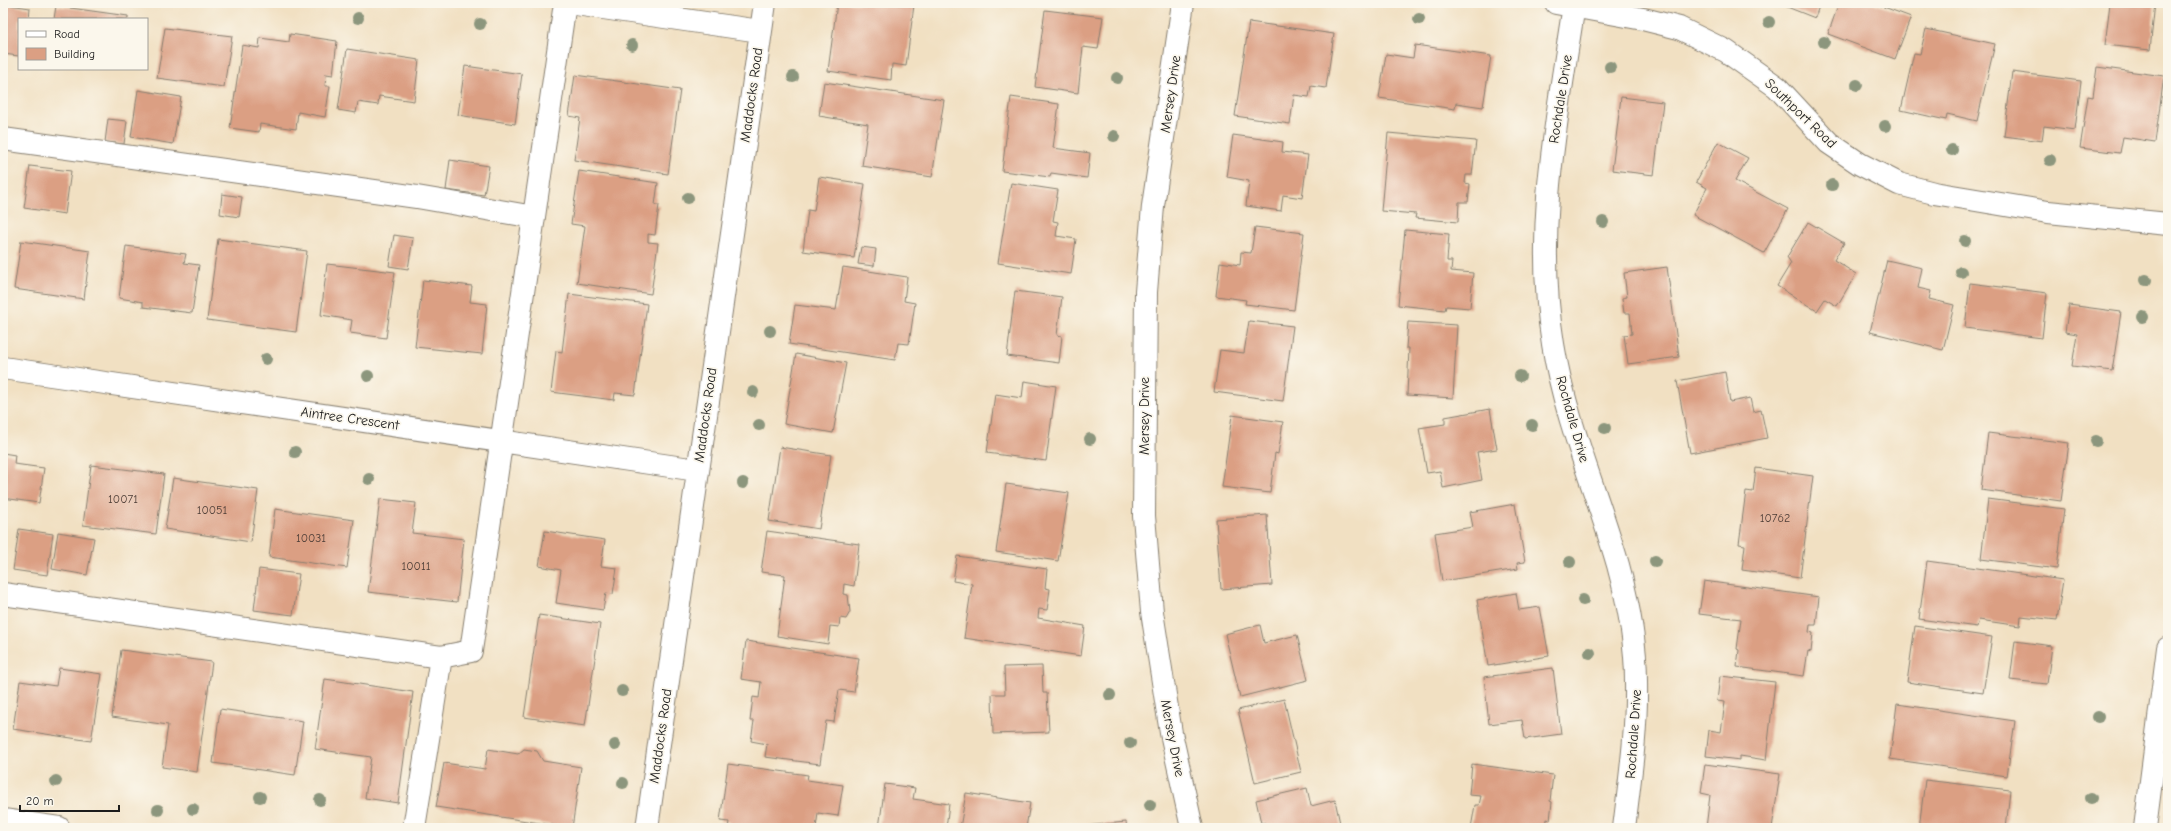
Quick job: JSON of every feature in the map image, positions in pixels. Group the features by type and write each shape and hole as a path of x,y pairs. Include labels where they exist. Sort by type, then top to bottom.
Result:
{"street":[{"path":"3,594 441,657 471,651 565,3"},
{"path":"569,3 760,31"},
{"name":"Maddocks Road","path":"647,828 765,3"},
{"name":"Mersey Drive","path":"1183,3 1153,206 1147,284 1144,391 1144,508 1153,619 1171,733 1192,828"},
{"name":"Southport Road","path":"1565,4 1679,28 1726,51 1777,87 1829,143 1860,164 1899,184 1934,193 2048,212 2168,224"},
{"name":"Rochdale Drive","path":"1565,4 1546,209 1547,298 1553,345 1563,392 1618,566 1632,636 1636,681 1633,760 1624,828"},
{"path":"3,139 417,197 534,217"},
{"name":"Aintree Crescent","path":"3,368 697,470"},
{"path":"2145,828 2168,648"},
{"path":"414,828 441,657"},
{"path":"3,820 59,828"}],"building":[{"path":"837,3 914,5 906,66 892,64 891,80 828,71"},
{"path":"1777,3 1820,3 1815,18"},
{"path":"1839,3 1873,3 1911,17 1895,59 1828,34"},
{"path":"2110,3 2155,3 2150,50 2105,45"},
{"path":"3,4 30,8 29,18 18,18 18,56 3,54"},
{"path":"56,6 128,16 128,18 54,18"},
{"path":"1045,10 1103,17 1098,49 1083,47 1078,93 1035,87"},
{"path":"1249,22 1334,34 1326,88 1311,86 1309,97 1294,95 1290,124 1235,116"},
{"path":"165,28 232,36 224,87 157,78"},
{"path":"1926,29 1995,44 1977,121 1947,114 1946,120 1901,110 1914,53 1920,54"},
{"path":"290,34 337,41 333,75 326,74 325,86 330,86 325,117 298,112 296,129 260,124 259,132 230,128 242,45 259,48 260,38 289,42"},
{"path":"1415,45 1491,56 1483,107 1456,103 1455,109 1379,98 1386,54 1413,58"},
{"path":"347,49 419,60 414,101 379,96 378,105 358,102 356,113 338,110"},
{"path":"465,66 522,74 515,124 458,115"},
{"path":"2097,67 2164,76 2155,142 2123,137 2120,153 2080,148 2088,96 2093,97"},
{"path":"2012,72 2081,81 2075,130 2044,126 2042,141 2004,136"},
{"path":"575,75 680,90 668,174 574,160 580,118 569,116"},
{"path":"824,82 944,100 932,177 862,166 868,124 819,116"},
{"path":"138,90 181,97 173,144 131,137"},
{"path":"1011,97 1059,104 1053,148 1090,153 1087,178 1051,173 1050,177 1002,171"},
{"path":"1621,97 1663,102 1654,175 1612,170"},
{"path":"108,119 127,121 124,144 105,142"},
{"path":"1388,133 1476,141 1472,175 1466,175 1465,183 1470,184 1468,202 1459,202 1458,222 1415,218 1416,214 1381,211"},
{"path":"1233,135 1283,142 1282,152 1308,155 1302,198 1283,195 1281,211 1246,206 1249,181 1227,177"},
{"path":"1718,142 1748,158 1735,181 1788,209 1764,253 1693,215 1707,188 1696,182"},
{"path":"450,160 489,166 484,195 446,190"},
{"path":"30,166 71,171 65,214 24,208"},
{"path":"579,171 658,183 655,205 659,205 655,235 648,234 648,242 658,243 651,294 577,283 585,226 571,224"},
{"path":"819,177 865,184 854,258 803,251 808,210 814,211"},
{"path":"1011,183 1058,190 1053,221 1058,222 1056,236 1076,239 1071,274 998,263"},
{"path":"222,194 242,197 239,217 220,214"},
{"path":"1808,222 1844,243 1834,260 1856,274 1837,306 1825,299 1817,311 1777,286 1791,263 1787,257"},
{"path":"1255,227 1304,233 1294,310 1245,304 1246,300 1216,296 1220,262 1240,265 1241,252 1251,253"},
{"path":"1405,230 1449,234 1447,261 1452,261 1451,271 1473,273 1470,308 1446,306 1445,310 1398,305"},
{"path":"394,235 413,238 408,269 389,266"},
{"path":"218,239 307,251 296,332 207,320"},
{"path":"21,241 90,251 84,299 14,289"},
{"path":"126,246 186,254 184,263 199,265 192,313 143,307 143,302 119,298"},
{"path":"861,247 876,249 874,266 858,264"},
{"path":"1887,260 1922,268 1918,288 1931,291 1929,299 1954,305 1943,350 1870,332"},
{"path":"327,264 395,272 386,338 350,333 352,320 321,315"},
{"path":"843,267 907,277 904,301 915,303 909,344 898,343 895,360 789,344 795,305 836,310"},
{"path":"1667,267 1679,357 1628,364 1624,335 1632,334 1630,313 1624,313 1622,298 1627,297 1624,273"},
{"path":"423,280 472,286 470,302 487,304 482,354 415,347"},
{"path":"1970,283 2047,293 2042,338 1965,328"},
{"path":"1015,291 1062,297 1057,335 1062,336 1059,363 1007,356"},
{"path":"569,294 647,304 635,395 615,393 614,400 551,392 556,351 562,352"},
{"path":"2069,305 2121,312 2112,371 2072,366 2077,334 2065,332"},
{"path":"1249,321 1293,326 1283,401 1214,392 1220,350 1244,353"},
{"path":"1408,322 1457,325 1453,398 1407,395 1409,348 1406,348"},
{"path":"796,354 846,363 833,433 784,424"},
{"path":"1725,372 1730,402 1750,398 1753,412 1761,410 1767,438 1690,453 1677,381"},
{"path":"1024,381 1056,386 1046,461 987,453 995,394 1022,398"},
{"path":"1490,409 1497,449 1477,452 1482,480 1443,488 1440,471 1427,473 1419,428 1445,424 1445,417"},
{"path":"1232,415 1283,422 1278,454 1275,453 1270,493 1222,487"},
{"path":"1988,433 2069,443 2061,501 1981,490"},
{"path":"780,447 831,455 819,529 769,521"},
{"path":"3,453 15,455 14,464 44,468 39,503 3,498"},
{"path":"91,465 164,474 156,534 83,525"},
{"path":"1756,468 1813,476 1800,578 1742,570 1745,545 1739,544 1746,491 1753,492"},
{"path":"173,478 258,490 251,542 165,529"},
{"path":"1006,484 1069,493 1058,561 996,552"},
{"path":"380,499 416,503 412,533 464,539 457,602 368,592"},
{"path":"1988,499 2064,509 2057,569 1981,559"},
{"path":"1515,504 1525,562 1517,563 1518,569 1442,581 1435,533 1473,527 1470,512"},
{"path":"275,509 354,520 347,568 269,557"},
{"path":"1267,515 1272,585 1221,589 1216,519"},
{"path":"19,529 53,534 47,575 13,570"},
{"path":"545,531 605,540 601,566 617,568 613,594 606,593 603,610 556,603 561,570 539,566"},
{"path":"767,531 859,544 854,586 844,584 843,594 848,595 850,612 846,619 840,618 839,627 830,626 828,644 777,636 785,575 761,572"},
{"path":"58,532 94,538 87,575 52,569"},
{"path":"957,556 1047,569 1045,588 1050,589 1047,610 1039,609 1038,618 1085,626 1081,656 964,638 972,584 953,581"},
{"path":"1927,561 2063,580 2057,620 2021,616 2020,626 1979,620 1977,627 1919,619"},
{"path":"259,569 299,574 293,615 254,610"},
{"path":"1704,581 1819,597 1816,625 1810,625 1809,632 1813,633 1811,652 1808,651 1804,676 1737,667 1739,650 1737,649 1741,619 1699,614"},
{"path":"1516,593 1519,610 1540,607 1549,656 1488,666 1477,600"},
{"path":"539,615 600,624 585,726 524,717"},
{"path":"1260,625 1264,643 1297,635 1308,680 1240,697 1225,634"},
{"path":"1915,626 1992,637 1983,693 1907,682"},
{"path":"746,641 859,658 854,692 839,690 834,722 826,721 820,764 765,757 767,744 751,741 754,721 750,721 753,697 759,698 761,682 741,679"},
{"path":"2015,641 2052,646 2047,684 2010,680"},
{"path":"121,650 212,662 197,772 162,767 168,725 112,717"},
{"path":"1042,666 1043,693 1047,693 1049,732 993,734 992,694 1005,694 1004,667"},
{"path":"59,668 102,674 91,741 13,729 20,681 56,686"},
{"path":"1553,668 1561,734 1525,739 1522,720 1489,724 1484,677"},
{"path":"1720,676 1775,682 1766,760 1740,756 1740,760 1706,756 1709,730 1721,732 1725,702 1717,701"},
{"path":"325,679 413,692 398,803 365,798 371,757 315,749"},
{"path":"1284,699 1301,772 1255,783 1238,710"},
{"path":"1897,704 2015,721 2007,776 1890,759"},
{"path":"220,709 303,721 295,775 213,763"},
{"path":"488,749 518,754 524,749 537,751 543,761 581,767 572,828 436,807 444,763 485,769"},
{"path":"728,764 808,775 807,780 843,785 838,816 818,813 816,828 728,828 729,822 720,821"},
{"path":"1472,764 1553,775 1550,801 1552,802 1550,820 1547,819 1546,828 1471,828 1475,805 1479,805 1481,796 1469,795"},
{"path":"1705,764 1780,774 1772,828 1706,828 1710,795 1701,793"},
{"path":"1925,780 2010,790 2006,828 1919,828"},
{"path":"885,784 915,788 913,799 949,804 946,828 879,828"},
{"path":"1307,788 1311,806 1335,800 1341,828 1266,828 1265,823 1261,823 1256,800"},
{"path":"966,793 1030,803 1026,828 960,828"},
{"path":"1126,822 1127,828 1074,828 1074,827"}]}
